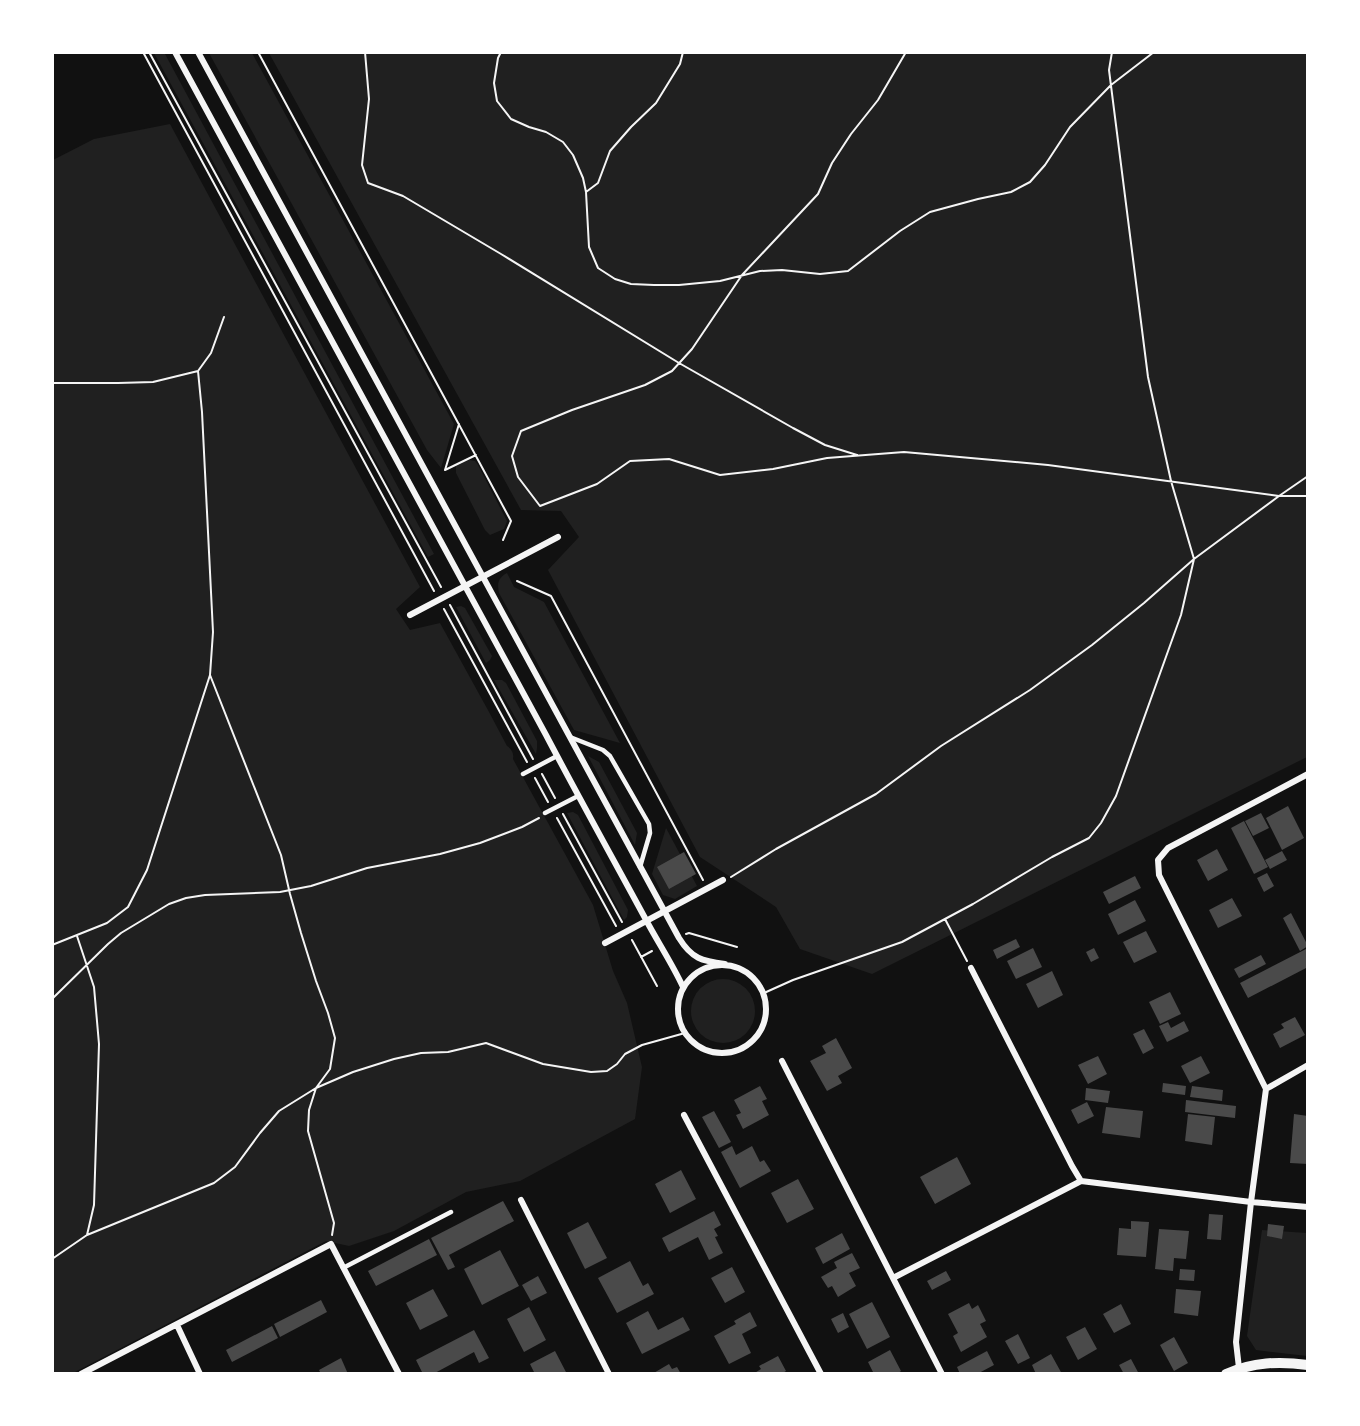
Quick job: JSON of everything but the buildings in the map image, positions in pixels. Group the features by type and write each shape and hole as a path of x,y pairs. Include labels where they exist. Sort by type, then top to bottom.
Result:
{"street":[{"path":"175,52 683,987"},
{"path":"198,52 683,945 702,961 725,964 738,967 749,973 764,993 766,1011 764,1023 758,1034 740,1049 728,1053 715,1053 693,1043 685,1033 677,1009 683,987 692,976 702,969 725,964"},
{"path":"410,615 558,537"},
{"path":"1239,1368 1236,1342 1266,1089 1159,874 1158,860 1168,848 1308,774"},
{"path":"605,943 724,880"},
{"path":"971,968 1081,1181"},
{"path":"782,1061 942,1374"},
{"path":"1266,1089 1308,1065"},
{"path":"684,1115 821,1374"},
{"path":"893,1278 1081,1181 1308,1207"},
{"path":"521,1200 609,1374"},
{"path":"81,1374 332,1244 399,1374"},
{"path":"177,1325 200,1374"},
{"path":"1226,1374 1239,1368 1262,1363 1308,1365"}],"lane":[{"path":"570,737 603,750 610,756 649,824 650,833 640,867"},
{"path":"523,774 557,756"},
{"path":"545,813 578,796"},
{"path":"343,1268 451,1212"}],"path":[{"path":"143,52 552,809 657,986"},
{"path":"149,52 538,766 624,933"},
{"path":"258,52 511,521 503,540"},
{"path":"365,52 369,99 362,165 368,183 403,196 679,363 825,445 859,455"},
{"path":"501,52 494,84 497,101 512,119 546,132 563,142 573,155 583,178 589,246 598,268 615,279 631,284 679,285 720,281 760,271 782,270 820,274 848,272 900,231 930,212 1011,192 1030,182 1045,165 1070,127 1111,86 1154,52"},
{"path":"586,192 598,183 610,151 656,103 680,64 683,52"},
{"path":"906,52 878,100 832,163 818,194 742,275 692,349 672,370 645,386 572,410 521,431 512,456 518,477 540,506 597,483 630,461 669,459 720,475 773,469 827,458 904,452 1048,465 1279,495 1308,496"},
{"path":"764,993 793,980 902,942 973,904 1089,838 1101,823 1116,796 1181,615 1194,560 1172,481 1148,376 1109,70 1112,52"},
{"path":"52,383 153,382 198,371 212,353 224,317"},
{"path":"52,945 107,923 128,907 147,870 210,675 213,632 198,371"},
{"path":"459,423 445,470 476,455"},
{"path":"724,880 876,794 941,746 1030,690 1101,638 1194,560 1279,495 1308,476"},
{"path":"517,581 551,596 704,882"},
{"path":"210,675 281,855 301,933 335,1038 330,1069 316,1088 309,1110 308,1131 334,1223 332,1244"},
{"path":"52,999 121,933 169,904 205,895 279,892 311,886 367,868 440,854 480,843 536,820 545,813"},
{"path":"945,919 971,968"},
{"path":"76,936 94,987 99,1044 94,1205 87,1235"},
{"path":"52,1259 87,1235 214,1183 235,1167 279,1111 316,1088 353,1072 421,1053 448,1052 486,1043 543,1064 591,1072 607,1071 625,1054 642,1045 685,1033"}],"shaded area":[{"path":"154,53 165,54 434,554 428,557"},
{"path":"209,53 252,53 454,424 441,468 427,450"},
{"path":"269,53 1307,53 1307,757 872,974 800,949 776,907 700,857 548,570 579,537 561,511 521,510"},
{"path":"170,124 420,587 396,609 410,630 440,623 593,905 613,971 627,1003 642,1067 635,1119 520,1181 466,1192 394,1231 349,1246 326,1241 73,1373 53,1373 53,160 94,139"},
{"path":"469,460 475,461 478,465 507,521 504,529 490,535 485,530 456,473 456,466"},
{"path":"507,573 514,587 544,602 620,743 574,730 499,593 499,581"},
{"path":"456,607 465,608 492,656 486,663"},
{"path":"494,680 502,680 506,683 537,741 536,754"},
{"path":"588,756 599,762 637,833 635,845"},
{"path":"573,812 578,815 628,910 624,920 567,813"},
{"path":"666,828 697,886 675,899 663,895 652,874"},
{"path":"723,979 741,984 746,988 750,993 755,1011 750,1029 746,1034 741,1038 723,1043 705,1038 700,1034 696,1029 691,1011 696,993 700,988 705,984"},
{"path":"1262,1230 1307,1233 1307,1356 1256,1350 1247,1336"}]}
